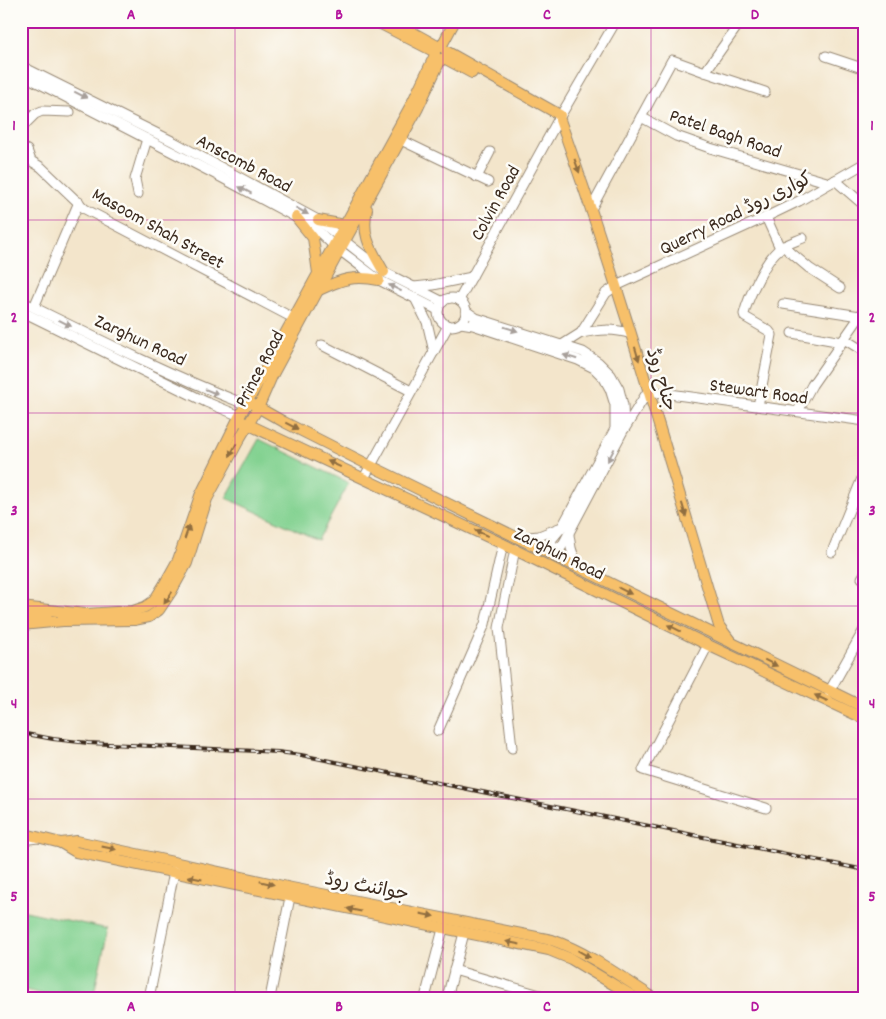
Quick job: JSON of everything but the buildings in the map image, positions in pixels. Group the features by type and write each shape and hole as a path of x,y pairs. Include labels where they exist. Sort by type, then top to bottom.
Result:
{"main road":[{"path":"375,21 440,52 559,118"},
{"path":"392,21 440,52"},
{"name":"Prince Road","path":"251,405 272,376 319,290 339,244 345,224 440,52 455,21"},
{"name":"Prince Road","path":"63,617 134,620 149,617 159,610 187,563 208,499 242,420 318,274 369,198 401,140 418,108 440,52"},
{"name":"جناح روڈ","path":"559,118 616,286 719,626 734,645"},
{"path":"319,290 337,281 382,276 365,232 364,221 369,198"},
{"path":"296,218 313,238 318,274"},
{"path":"318,220 345,224"},
{"name":"Zarghun Road","path":"251,405 369,465 865,708"},
{"name":"Zarghun Road","path":"242,420 515,549 708,645 865,719"},
{"path":"21,607 63,617"},
{"path":"21,615 63,617"},
{"path":"21,625 63,617"},
{"name":"جوائنٹ روڈ","path":"21,833 61,843 76,852 174,874 549,950 564,955 636,998"},
{"name":"جوائنٹ روڈ","path":"61,843 77,841 292,888 552,940 576,949 654,998"}],"street":[{"name":"Colvin Road","path":"459,300 559,118 616,21"},
{"path":"705,72 741,21"},
{"name":"Patel Bagh Road","path":"591,209 641,117 671,56 705,72 765,92"},
{"path":"826,56 865,69"},
{"name":"Anscomb Road","path":"21,66 174,142 318,220 339,244"},
{"name":"Anscomb Road","path":"21,74 147,138 314,227 382,276 415,298 438,310"},
{"path":"21,124 25,124 35,114 46,110 70,112"},
{"name":"Patel Bagh Road","path":"641,117 676,136 710,148 833,182"},
{"path":"138,194 135,179 147,138"},
{"path":"401,140 488,182"},
{"name":"Masoom Shah Street","path":"21,147 27,150 31,161 41,167 85,209 295,318"},
{"path":"477,177 490,152"},
{"name":"Querry Road کواری روڈ","path":"616,286 766,218 865,163"},
{"path":"833,182 865,206"},
{"path":"34,307 79,202"},
{"path":"766,218 782,247 809,268 840,288"},
{"path":"758,406 772,335 769,331 745,317 744,314 760,276 782,247 803,238"},
{"name":"Anscomb Road","path":"382,276 414,287 443,302"},
{"path":"414,287 434,286 472,277"},
{"path":"581,333 606,293 616,286"},
{"path":"415,298 426,322 434,352"},
{"path":"452,298 459,300 464,305 466,311 465,318 461,323 455,326 448,326 440,320 438,310 443,302 452,298"},
{"name":"Zarghun Road","path":"21,301 210,391 251,405"},
{"path":"783,304 862,312 812,385 798,411"},
{"name":"Zarghun Road","path":"21,311 242,420"},
{"path":"466,311 476,318 583,352 598,362 611,376 619,389 623,405 624,430"},
{"path":"461,323 473,325 578,360 594,368 604,378 610,389 615,405 615,429 562,527 551,540 553,546 561,548 569,535 624,430 648,391"},
{"path":"364,478 369,465 448,326"},
{"path":"562,345 581,333 607,329 631,334"},
{"path":"792,333 843,340 865,352"},
{"path":"322,345 411,391"},
{"name":"Stewart Road","path":"648,391 865,421"},
{"path":"832,552 865,471"},
{"path":"518,538 539,536 562,527"},
{"path":"569,535 577,567"},
{"path":"438,731 485,624 503,544"},
{"path":"512,748 499,628 515,549"},
{"path":"829,692 865,628"},
{"path":"708,645 643,770 766,808"},
{"path":"21,828 39,838"},
{"path":"21,840 39,838"},
{"path":"150,998 176,862"},
{"path":"270,998 290,898"},
{"path":"425,998 443,929"},
{"path":"447,998 464,933"},
{"path":"454,970 550,998"}],"green space":[{"path":"259,439 349,483 318,540 226,498"},
{"path":"21,910 108,929 93,998 60,998 21,989"}],"railway":[{"path":"21,733 88,743 278,752 301,755 865,870"}]}
